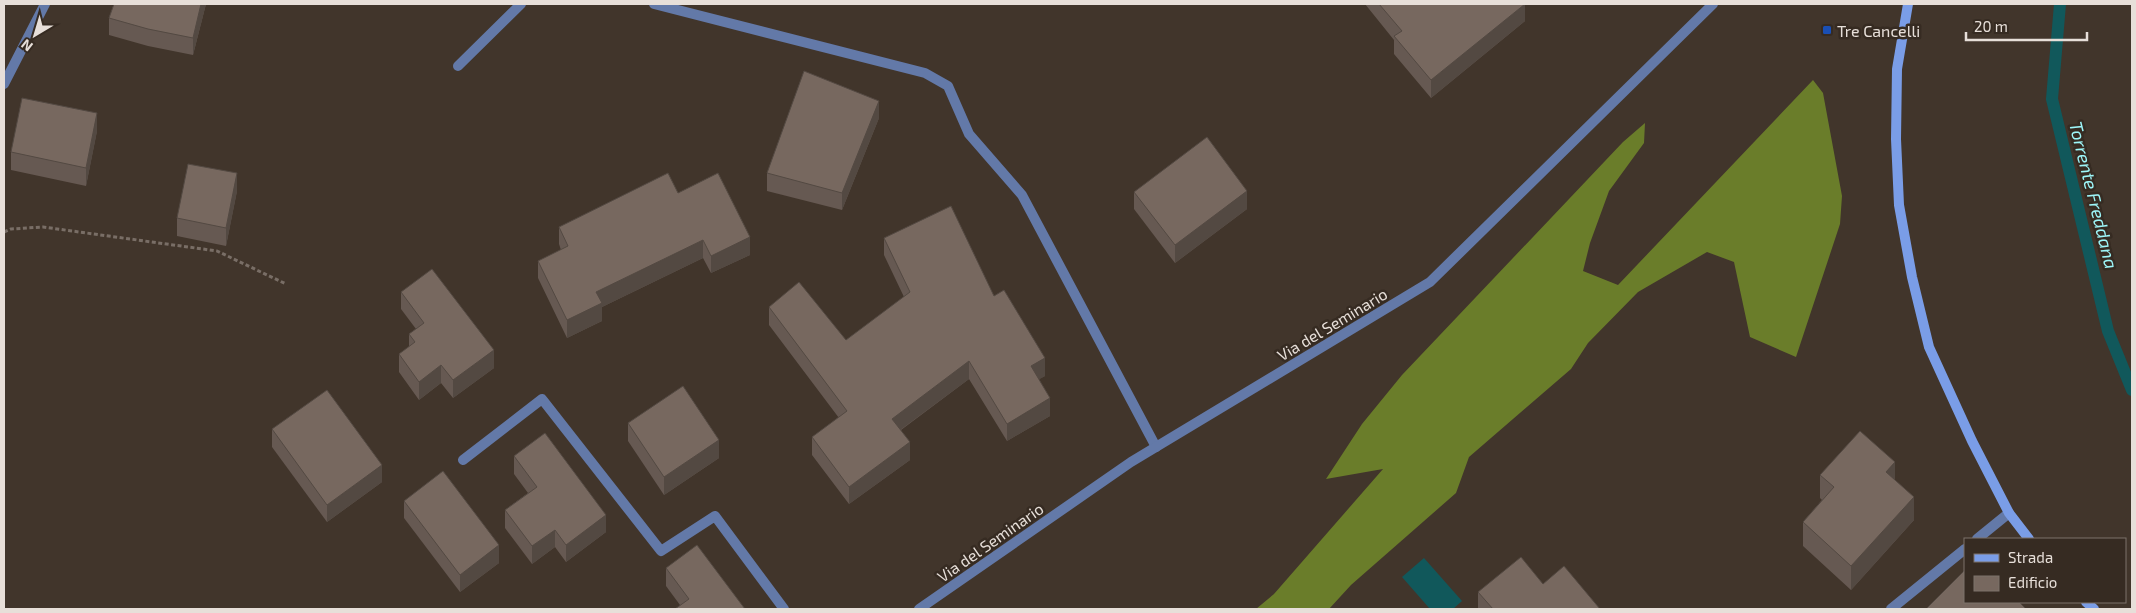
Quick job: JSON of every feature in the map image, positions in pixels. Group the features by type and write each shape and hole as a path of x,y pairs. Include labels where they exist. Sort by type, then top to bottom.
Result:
{"main road":[{"path":"1908,4 1897,70 1896,139 1899,205 1912,277 1929,347 1972,441 2009,513 2028,538"}],"street":[{"path":"4,84 45,4"},
{"path":"458,66 521,4"},
{"path":"654,4 924,72 948,86 970,134 1022,195 1156,447"},
{"name":"Via del Seminario","path":"919,609 1131,462 1430,282 1713,4"},
{"path":"463,460 542,399 661,551 715,516 784,609"},
{"path":"1978,538 2009,513"},
{"path":"1891,609 1964,550"}],"path":[{"path":"4,232 11,229 43,227 217,250 286,284"}],"green space":[{"path":"1813,80 1823,93 1842,196 1840,224 1796,357 1750,337 1734,262 1707,252 1638,292 1588,343 1571,369 1469,457 1456,493 1351,585 1329,609 1256,609 1274,594 1383,469 1326,479 1362,424 1402,375 1623,142 1645,123 1644,143 1609,191 1590,243 1583,271 1618,285"}],"water":[{"path":"1424,558 1462,601 1453,609 1430,609 1402,577"}],"building":[{"path":"114,4 201,4 193,38 148,29 109,18"},
{"path":"1379,4 1525,4 1431,80 1394,36 1402,31"},
{"path":"804,71 879,101 842,193 767,173"},
{"path":"22,98 97,113 86,168 11,152"},
{"path":"1207,137 1247,191 1175,245 1134,192"},
{"path":"188,164 237,173 226,228 177,218"},
{"path":"668,173 678,193 718,173 750,237 711,256 703,240 596,292 602,303 567,320 538,261 568,246 559,227"},
{"path":"951,206 994,296 1004,290 1045,358 1031,366 1050,398 1007,424 969,361 892,419 910,442 849,487 812,437 847,411 769,307 799,282 846,340 910,292 884,238"},
{"path":"432,269 494,350 453,380 441,365 419,382 399,354 415,342 409,334 424,323 401,292"},
{"path":"683,386 719,440 664,477 628,423"},
{"path":"327,390 382,465 327,505 272,429"},
{"path":"1860,431 1895,462 1886,472 1914,497 1851,566 1803,522 1834,487 1820,475"},
{"path":"545,433 606,515 566,545 555,530 532,546 505,510 537,487 514,456"},
{"path":"443,471 499,545 460,575 404,501"},
{"path":"697,545 745,609 675,609 689,599 666,568"},
{"path":"1521,557 1543,584 1564,566 1600,609 1493,609 1478,592"},
{"path":"1964,571 1964,603 2020,603 2026,609 1926,609"}],"waterway":[{"name":"Torrente Freddana","path":"2060,4 2052,99 2108,331 2132,390"}],"place":[{"name":"Tre Cancelli","path":"1827,30"}]}
